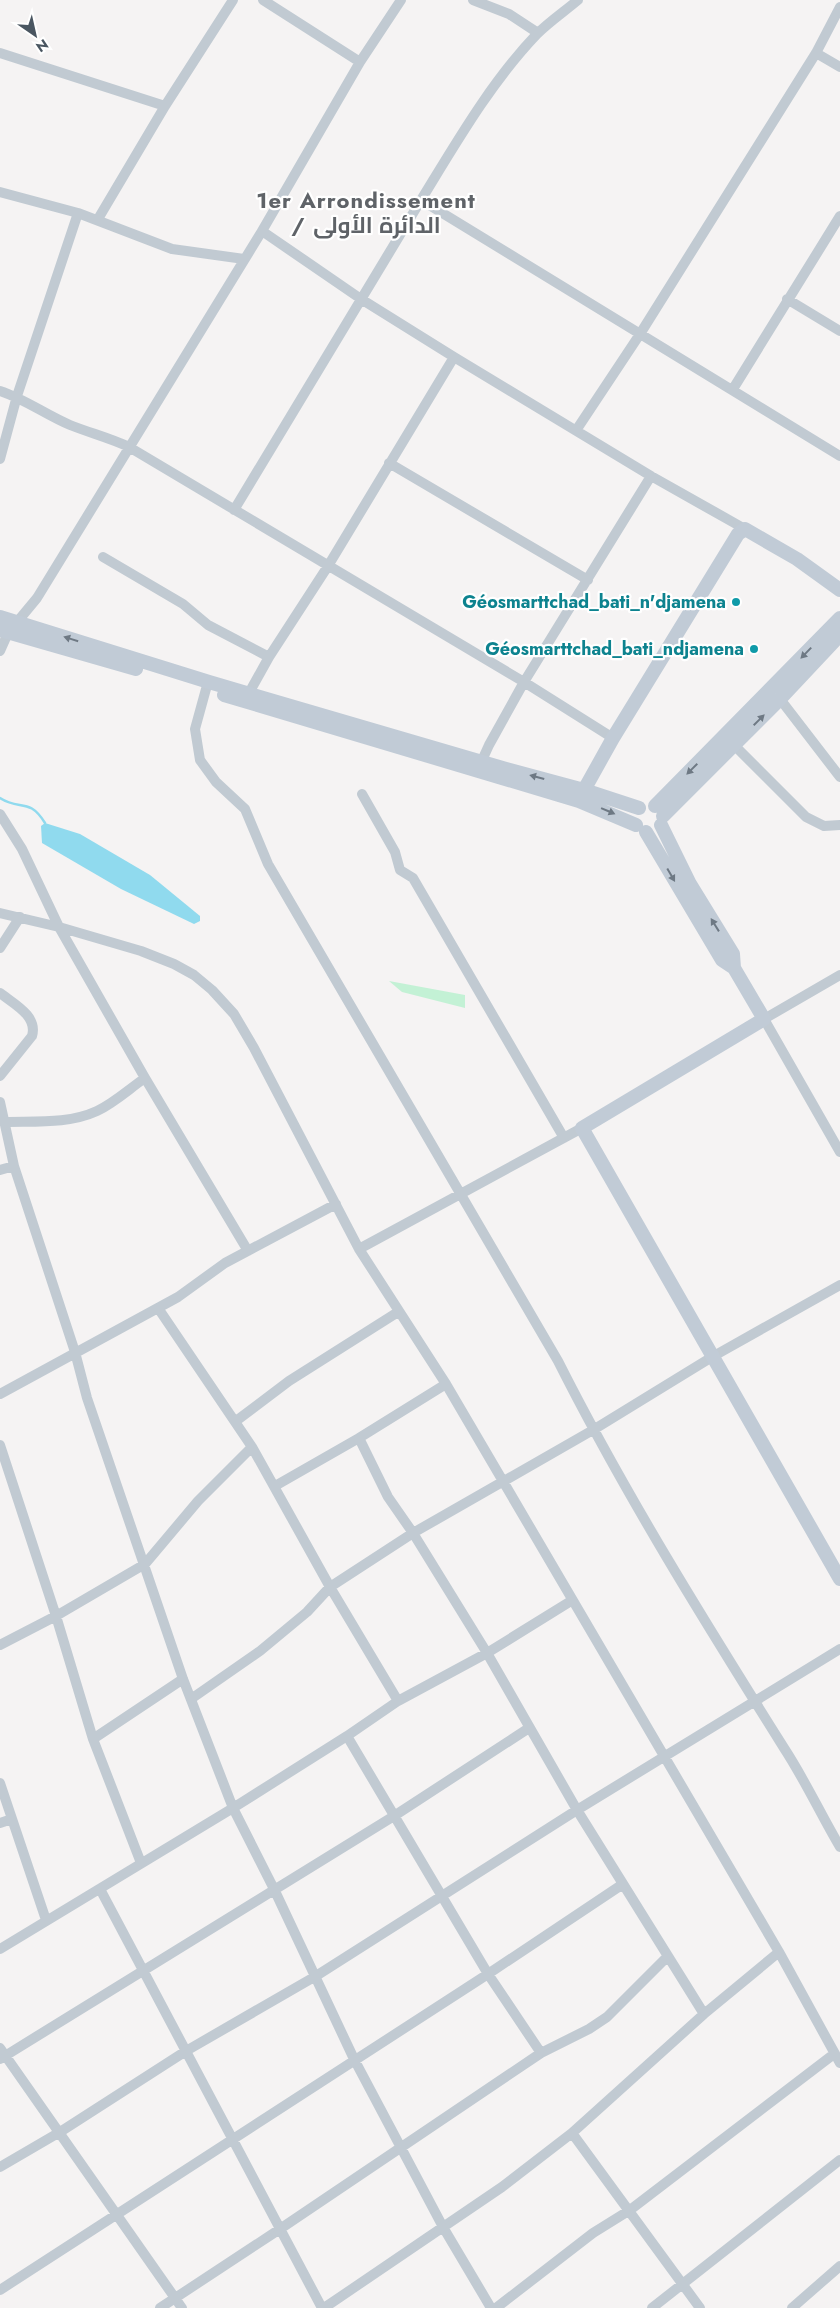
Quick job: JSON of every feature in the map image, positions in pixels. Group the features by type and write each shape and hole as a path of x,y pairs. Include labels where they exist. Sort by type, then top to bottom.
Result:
{"street":[{"path":"98,219 165,106 233,0"},
{"path":"264,0 360,62"},
{"path":"0,651 9,629 38,598 262,231 360,62 401,0"},
{"path":"474,0 509,14 538,33"},
{"path":"234,510 421,200 480,107 514,59 538,33 578,0"},
{"path":"576,429 640,334 816,53 840,7"},
{"path":"0,53 165,106"},
{"path":"816,53 840,67"},
{"path":"0,192 98,219 145,240 172,249 244,259"},
{"path":"421,200 840,456"},
{"path":"0,459 17,396 78,213"},
{"path":"733,389 840,216"},
{"path":"262,231 361,299 454,357 651,476 798,559 840,590"},
{"path":"787,299 840,331"},
{"path":"249,693 269,657 328,566 454,357"},
{"path":"0,391 17,396 72,426 106,436 129,447 524,682 613,738"},
{"path":"389,463 588,580"},
{"path":"480,766 524,682 651,476"},
{"path":"584,790 613,738 728,547 738,534 745,529"},
{"path":"102,557 183,604 208,625 269,657"},
{"path":"0,617 9,629 206,689 480,766 584,790 639,808"},
{"path":"9,629 249,693 480,766 588,804 641,828 655,831 660,816 840,618"},
{"path":"660,816 780,699 840,635"},
{"path":"206,689 195,729 200,760 216,782 245,809 268,864 558,1361 593,1430 754,1701 786,1750 840,1847"},
{"path":"780,699 840,777"},
{"path":"734,745 806,817 824,826 840,825"},
{"path":"362,794 395,852 400,870 413,878 418,885 564,1138"},
{"path":"734,968 733,954 690,884 660,816 647,804 639,808 634,816 641,828 722,960 734,968 840,1152"},
{"path":"0,814 22,849 59,927 145,1078 248,1251"},
{"path":"0,913 59,927 141,951 174,964 194,975 212,990 234,1014 254,1048 359,1249 446,1384 571,1601 779,1952 837,2058 630,2210 593,2233 496,2308"},
{"path":"0,948 20,917"},
{"path":"359,1249 582,1128 840,975"},
{"path":"0,993 31,1019 34,1030 32,1036 0,1076"},
{"path":"5,1122 67,1119 84,1116 98,1110 145,1078"},
{"path":"0,1102 14,1166 76,1352 87,1398 183,1679 233,1808 316,1976 354,2059 402,2146 443,2227 491,2308"},
{"path":"582,1128 840,1579"},
{"path":"0,1170 14,1166"},
{"path":"0,1394 178,1297 225,1263 336,1204"},
{"path":"192,1700 260,1651 306,1612 330,1587 413,1533 593,1430 712,1357 840,1285"},
{"path":"158,1308 252,1447 330,1587 398,1701"},
{"path":"236,1421 289,1381 398,1312"},
{"path":"275,1486 359,1438 446,1384"},
{"path":"359,1438 388,1496 413,1533 487,1654 577,1810 704,2014"},
{"path":"0,1445 94,1739 141,1863"},
{"path":"0,1645 56,1616 145,1564 198,1501 252,1447"},
{"path":"0,1949 233,1808 347,1736 398,1701 487,1654 571,1601"},
{"path":"0,2167 60,2132 186,2051 316,1976 577,1810 840,1649"},
{"path":"94,1739 183,1679"},
{"path":"182,2308 60,2132 2,2054 394,1816 528,1728"},
{"path":"347,1736 443,1895 488,1974 541,2053"},
{"path":"0,1783 46,1920"},
{"path":"0,1823 12,1818"},
{"path":"0,2290 488,1974 623,1884"},
{"path":"100,1889 323,2308 502,2187 572,2133 704,2014 779,1952"},
{"path":"160,2308 541,2053 573,2038 606,2016 667,1957"},
{"path":"572,2133 700,2308"},
{"path":"652,2308 840,2160"},
{"path":"792,2308 840,2266"}],"green space":[{"path":"389,981 465,995 465,1008 402,992"}],"water":[{"path":"45,823 80,834 150,875 200,916 200,921 194,924 121,889 42,843 41,826"}],"waterway":[{"path":"0,798 13,804 29,807 45,823"}],"place":[{"name":"Géosmarttchad_bati_n'djamena","path":"736,602"},
{"name":"Géosmarttchad_bati_ndjamena","path":"754,649"}],"district":[{"name":"1er Arrondissement / الدائرة الأولى","path":"366,212"}]}
